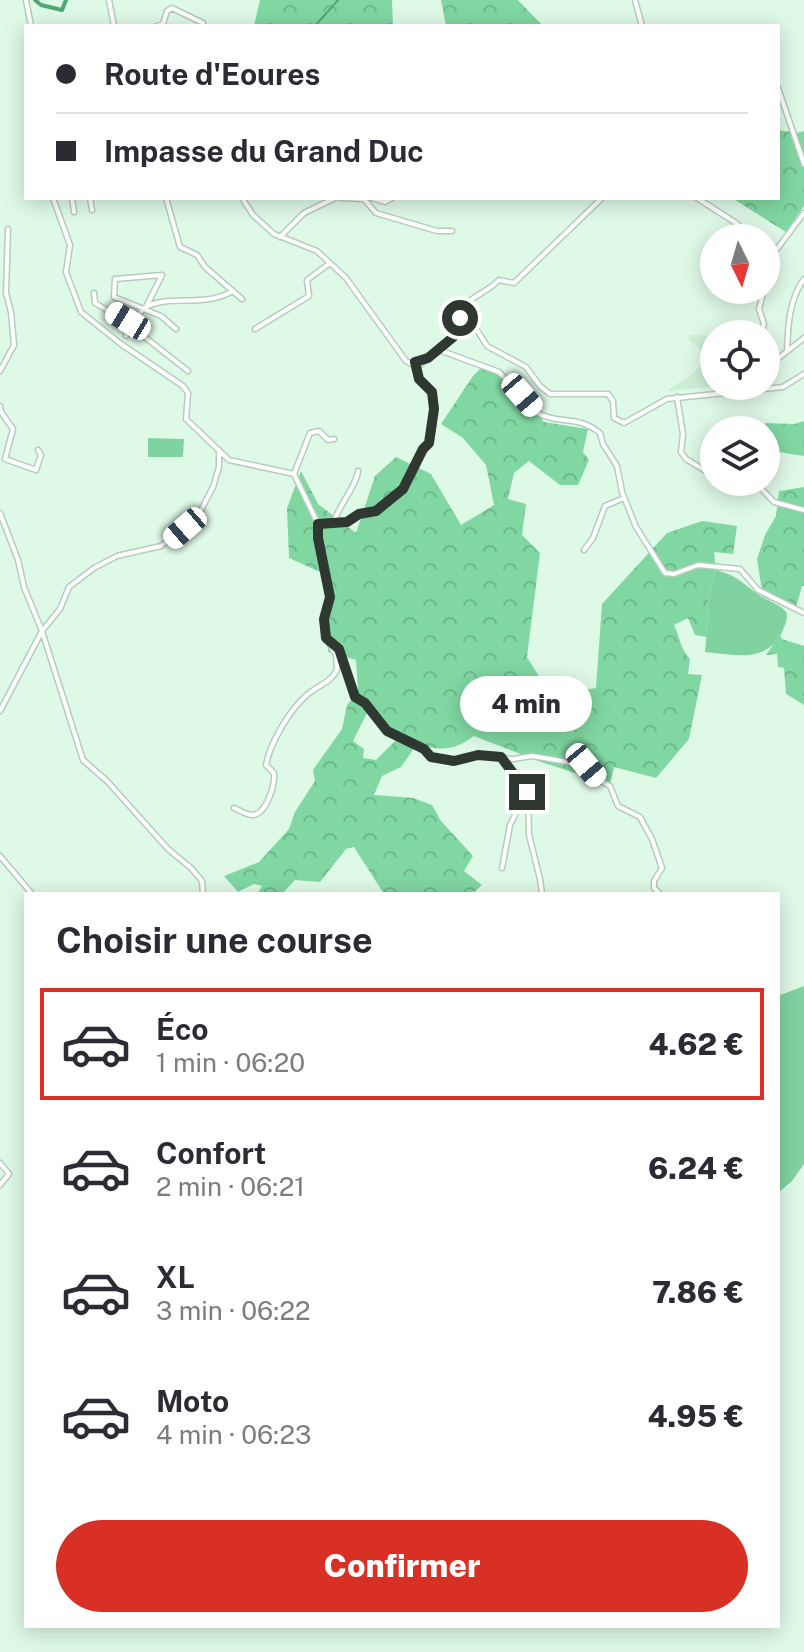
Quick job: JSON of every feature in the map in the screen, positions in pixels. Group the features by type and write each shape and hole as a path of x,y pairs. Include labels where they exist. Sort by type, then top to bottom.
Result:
{"street":[{"path":"26,0 31,24"},
{"path":"109,0 114,24"},
{"path":"635,0 641,24"},
{"path":"163,24 167,11 172,8 203,23"},
{"path":"780,94 804,164"},
{"path":"54,200 69,242 66,272 78,306 87,318 186,390 186,419 219,450 235,462 294,474"},
{"path":"72,200 74,212"},
{"path":"90,200 92,210"},
{"path":"167,200 180,247 197,255 205,267 242,299"},
{"path":"243,200 259,221 280,237 317,251 353,286 402,354 415,364 419,379 432,392 434,404 429,443 399,494 376,511 359,514 351,521 318,524"},
{"path":"280,237 304,213 333,200"},
{"path":"366,200 376,213 437,231 452,231"},
{"path":"463,329 460,312 467,301 489,291 499,280 514,283 600,200"},
{"path":"700,200 737,224"},
{"path":"780,241 804,213"},
{"path":"0,371 14,345 6,293 8,229"},
{"path":"255,329 309,296 307,280 330,263"},
{"path":"122,343 145,308 162,275 115,279 114,297 145,308 161,316 176,329"},
{"path":"787,351 790,312 797,289 804,279"},
{"path":"145,308 157,304 206,300 231,292"},
{"path":"94,293 95,303 132,327 188,371"},
{"path":"415,364 428,358 463,329 477,330 487,346 526,367 550,394 608,394 613,401 614,418 620,423 628,422 660,402 700,393"},
{"path":"780,357 804,338"},
{"path":"438,350 499,372 545,417 573,419 600,433 617,466 624,498 640,535 665,573 674,574 698,565 740,569 758,590 804,613"},
{"path":"780,387 804,374"},
{"path":"677,397 683,434 681,452 700,468"},
{"path":"0,406 13,429 5,459 36,470 41,455 38,450"},
{"path":"234,808 255,815 272,793 274,773 266,765 271,744 307,695 327,683 337,670 336,655 326,638 324,619 330,597 318,524 294,474 310,433 319,431 328,440 334,439"},
{"path":"0,711 42,631 60,609 69,587 117,556 161,546 199,514 213,487 219,467 219,450"},
{"path":"334,523 345,496 358,479 358,471"},
{"path":"768,496 774,502 804,510"},
{"path":"584,550 593,538 605,506 624,498"},
{"path":"0,513 83,760 107,781 168,849 191,868 202,881 203,892"},
{"path":"330,643 339,649 355,697 365,703 380,724 394,736 415,744 431,757 454,761 478,755 513,759 532,756 586,765 597,779 610,786 616,804 640,817 662,868 654,881 658,892"},
{"path":"501,757 528,795 529,835 542,892"},
{"path":"502,868 510,825 520,805 521,784"},
{"path":"0,856 30,892"},
{"path":"0,1163 9,1174 0,1185"}],"shaded area":[{"path":"690,335 700,335 700,349 688,339"},
{"path":"700,365 700,388 670,391 669,389 694,373"}],"green space":[{"path":"260,0 392,0 393,24 254,24"},
{"path":"441,0 518,0 541,24 446,24"},
{"path":"780,130 804,131 804,206 786,232 780,228 780,224 773,224 735,200 780,200"},
{"path":"481,368 517,382 544,422 588,429 583,452 589,460 578,485 560,485 529,461 514,473 508,499 526,504 522,535 540,553 527,657 551,696 596,688 602,604 667,533 702,521 737,526 733,554 714,552 716,570 707,603 707,637 695,635 688,618 674,625 690,659 688,674 702,675 689,739 656,778 614,767 610,784 474,736 460,745 447,748 417,744 401,767 382,776 374,795 413,798 432,805 441,821 473,856 464,871 482,885 474,892 383,892 354,847 346,849 320,882 295,880 284,892 258,892 262,886 254,884 238,892 224,876 259,862 289,829 295,812 315,781 313,770 342,729 347,705 358,692 356,660 328,652 327,575 289,558 287,508 301,471 318,504 356,533 375,476 396,457 431,474 461,525 494,505 486,465 463,438 441,424","holes":["366,702 387,727 401,735 376,760 363,758 364,749 353,741 367,713"]},
{"path":"804,421 804,456 780,452 780,424"},
{"path":"148,438 184,439 183,457 148,457"},
{"path":"804,487 804,586 795,611 763,597 757,559 776,516 780,491"},
{"path":"716,570 735,577 786,612 783,630 769,648 750,655 705,652 707,603"},
{"path":"780,635 782,639 804,646 804,705 786,694 784,668 778,667 777,654 766,655"},
{"path":"804,986 804,1164 780,1191 780,995"}],"waterway":[{"path":"35,0 41,5 62,10 66,0"},
{"path":"317,24 338,0"}],"route":[{"path":"460,318 463,329 428,358 415,362 419,379 432,392 434,409 429,443 403,489 380,510 359,514 347,522 318,524 330,597 324,628 326,638 339,649 355,697 369,707 387,731 424,749 431,757 454,761 478,755 501,757 527,792"}]}
